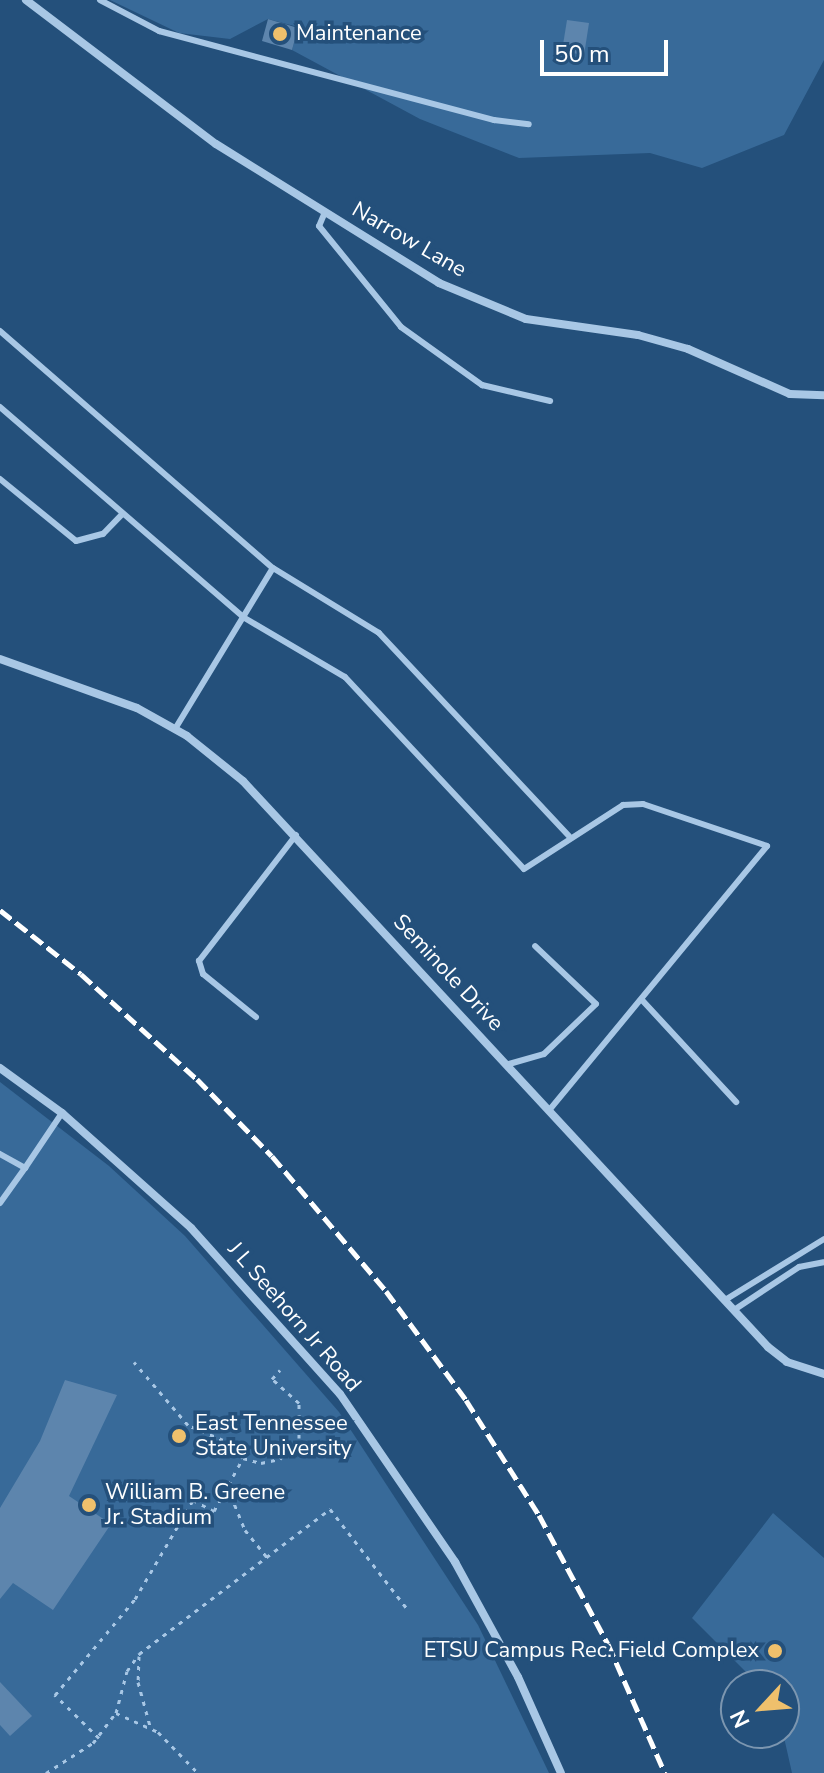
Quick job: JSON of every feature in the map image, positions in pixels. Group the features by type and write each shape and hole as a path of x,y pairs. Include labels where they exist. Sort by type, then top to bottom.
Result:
{"street":[{"name":"Narrow Lane","path":"26,0 216,144 439,283 526,319 638,335 688,349 790,394 824,395"},
{"name":"Seminole Drive","path":"0,659 113,698 175,729 243,781 509,1064 734,1310 787,1362 824,1374"},
{"name":"J L Seehorn Jr Road","path":"0,1068 62,1113 191,1228 340,1394 455,1562 518,1677 561,1773"}],"lane":[{"path":"100,0 159,31 494,120 529,124"},
{"path":"325,212 319,226 401,327 482,385 550,401"},
{"path":"0,331 273,568 379,633 569,836"},
{"path":"0,407 243,617 345,677 524,869 569,836 623,805 643,804 767,846 550,1109"},
{"path":"0,479 76,541 103,534 122,514"},
{"path":"175,729 273,568"},
{"path":"256,1017 203,974 199,961 296,835"},
{"path":"509,1064 544,1054 596,1004 535,946"},
{"path":"642,1000 736,1102"},
{"path":"0,1203 62,1113"},
{"path":"1,1156 25,1168"},
{"path":"725,1300 824,1239"},
{"path":"734,1310 799,1267 824,1262"}],"path":[{"path":"134,1362 188,1425 223,1440 243,1458 274,1461 299,1438 299,1403 272,1379 280,1370"},
{"path":"99,1738 55,1695 127,1611 193,1500 214,1511 243,1458"},
{"path":"227,1486 245,1530 267,1557"},
{"path":"46,1773 99,1738 116,1713 127,1671 139,1654 330,1509 408,1610"},
{"path":"139,1654 138,1682 150,1726"},
{"path":"116,1713 150,1726 198,1773"}],"shaded area":[{"path":"110,0 824,0 824,60 784,135 702,168 650,153 519,158 420,119 292,50 298,27 268,19 230,39 179,33"},
{"name":"East Tennessee State University","path":"0,1082 109,1166 185,1236 339,1412 478,1625 549,1773 0,1773"},
{"name":"ETSU Campus Rec. Field Complex","path":"773,1513 824,1558 824,1773 792,1773 787,1749 800,1749 800,1669 743,1669 692,1618"}],"building":[{"name":"Maintenance","path":"268,19 298,28 292,50 262,41"},
{"path":"567,20 589,23 584,55 562,51"},
{"path":"65,1380 117,1395 69,1496 111,1524 53,1610 13,1583 0,1599 0,1508 40,1441"},
{"path":"0,1682 32,1716 10,1736 0,1725"}],"railway":[{"path":"0,910 81,974 197,1079 272,1156 386,1291 466,1400 539,1515 608,1644 665,1773"}],"place":[{"name":"Maintenance","path":"280,34"},
{"name":"East Tennessee State University","path":"179,1436"},
{"name":"William B. Greene Jr. Stadium","path":"89,1505"},
{"name":"ETSU Campus Rec. Field Complex","path":"775,1651"}]}
